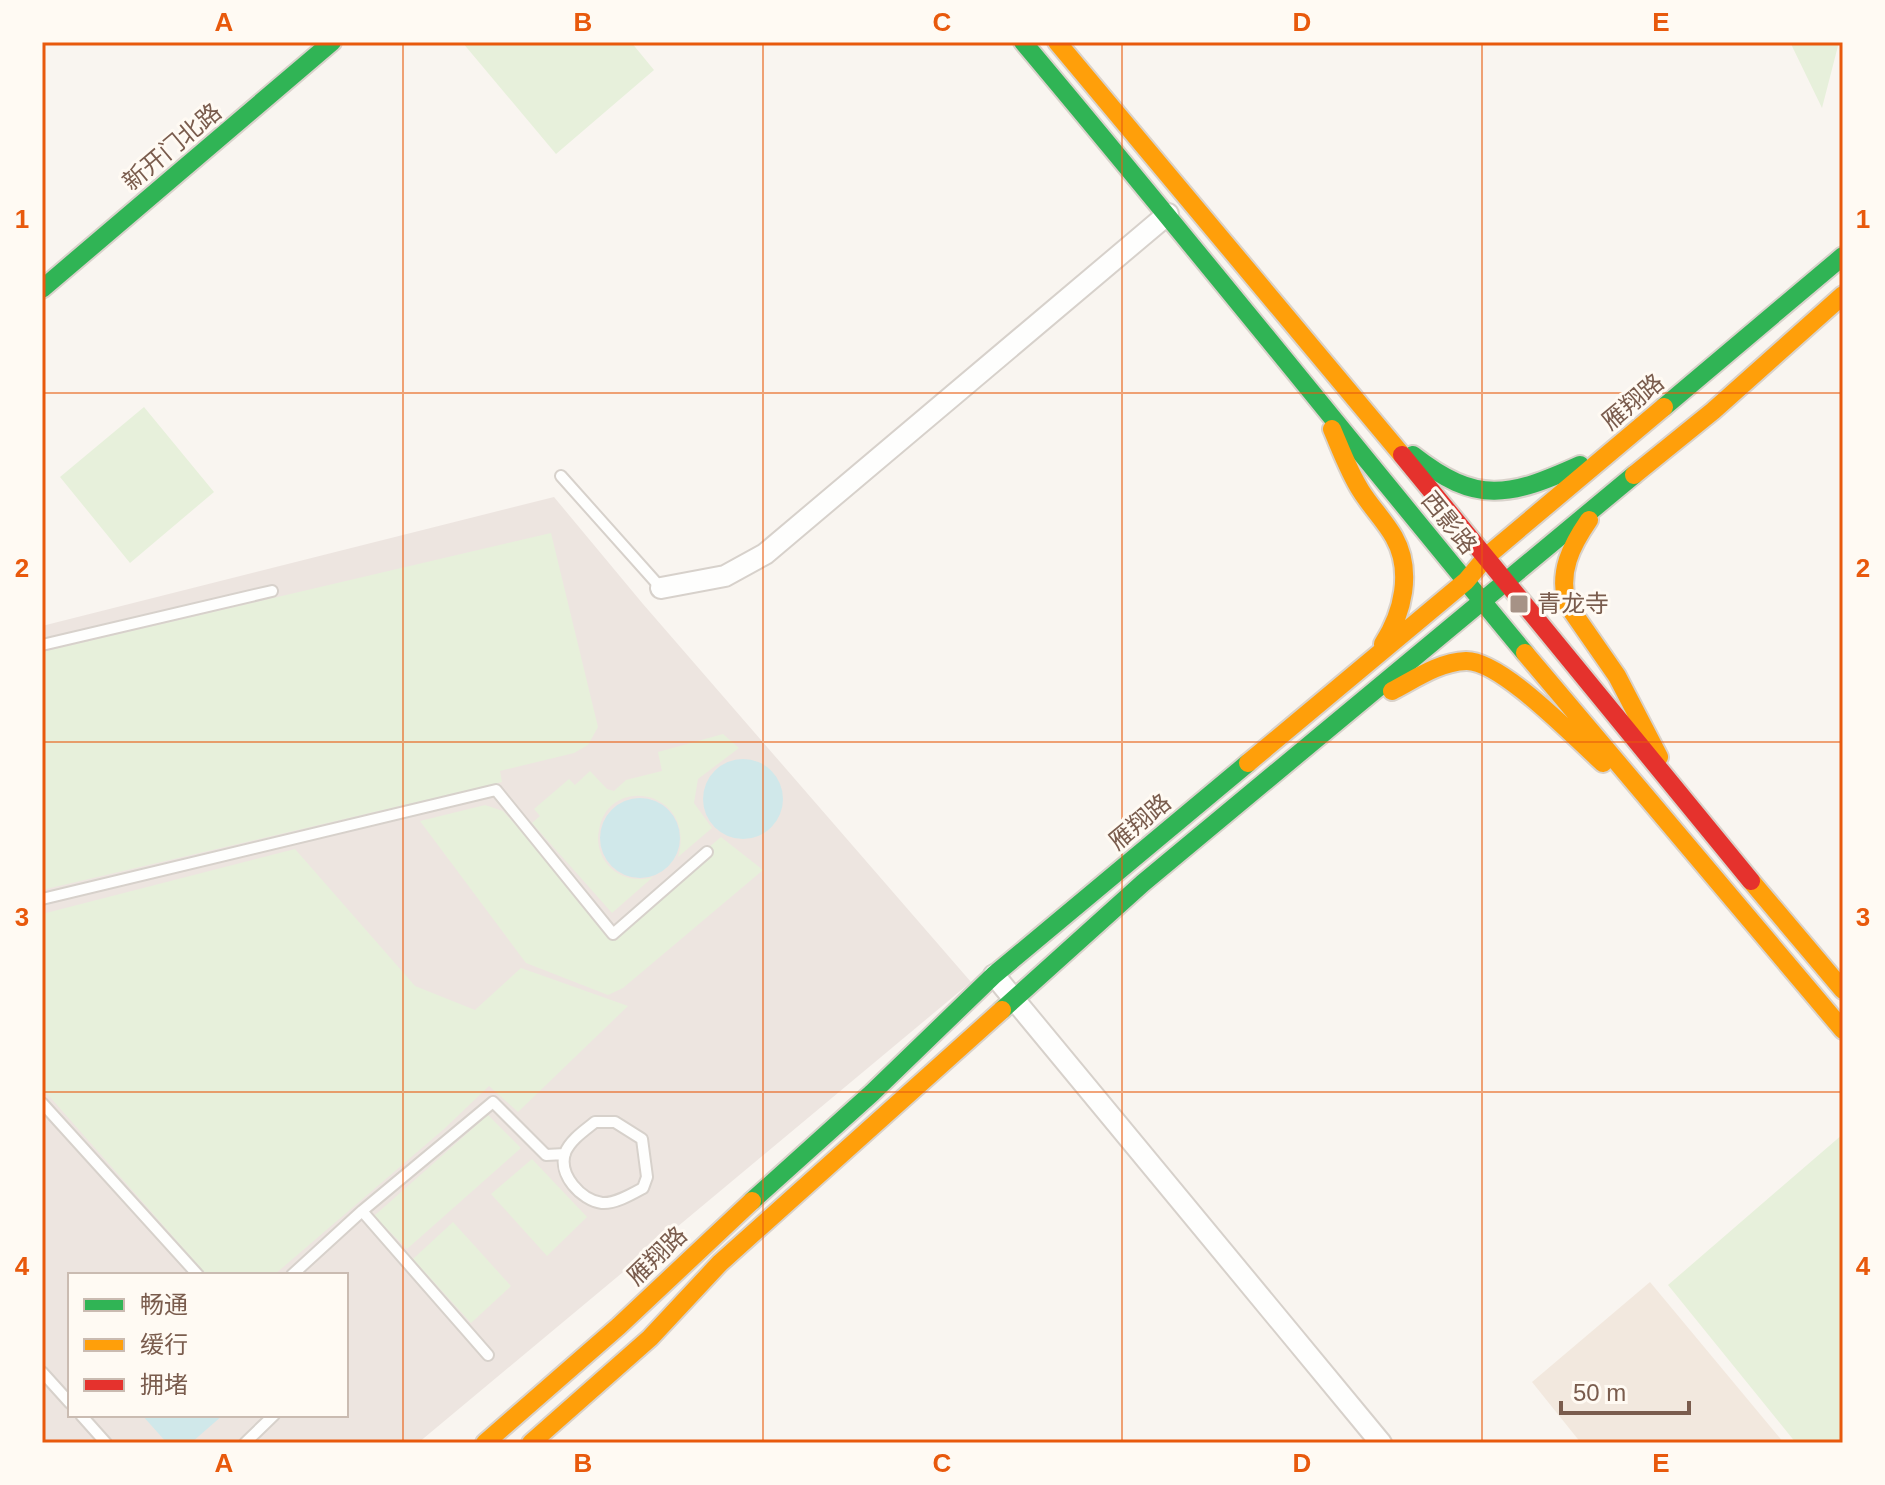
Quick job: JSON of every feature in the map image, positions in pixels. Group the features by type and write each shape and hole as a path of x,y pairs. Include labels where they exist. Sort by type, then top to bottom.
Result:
{"main road":[{"name":"新开门北路","path":"42,289 332,42"},
{"name":"西影路","path":"1023,42 1168,214 1324,410 1653,808 1843,1030"},
{"name":"西影路","path":"1057,42 1487,556 1843,990"},
{"name":"雁翔路","path":"485,1443 619,1326 872,1093 994,975 1466,581 1487,556 1843,256"},
{"name":"雁翔路","path":"531,1443 650,1338 720,1263 1177,854 1713,411 1843,295"},
{"path":"1324,410 1353,477 1390,530 1402,555 1403,585 1397,619 1390,636 1372,660"},
{"path":"1380,427 1446,480 1461,487 1495,492 1518,491 1616,447"},
{"path":"1606,498 1576,539 1565,564 1564,598 1572,615 1605,656 1618,678 1676,790"},
{"path":"1323,732 1428,671 1454,663 1479,662 1513,682 1653,808"}],"street":[{"path":"661,588 725,576 765,554 1168,214"},
{"path":"994,975 1381,1443"}],"lane":[{"path":"561,476 661,588"},
{"path":"42,645 272,591"},
{"path":"42,899 496,790 613,934 707,852"},
{"path":"294,1273 362,1211 493,1102 546,1155 565,1154"},
{"path":"42,1103 196,1273"},
{"path":"595,1122 615,1122 642,1139 647,1177 643,1188 624,1198 603,1203 580,1194 566,1176 565,1154 576,1137 595,1122"},
{"path":"362,1211 488,1355"},
{"path":"42,1372 68,1401"},
{"path":"83,1417 106,1443"},
{"path":"245,1443 272,1417"}],"shaded area":[{"path":"554,497 971,982 418,1443 42,1443 42,626"},
{"path":"1650,1282 1784,1443 1581,1443 1532,1382"}],"green space":[{"path":"462,42 631,42 654,70 556,154"},
{"path":"1790,42 1839,42 1822,108"},
{"path":"144,407 214,492 130,563 60,477"},
{"path":"551,533 598,727 588,745 574,753 500,771 502,782 42,890 42,652"},
{"path":"723,734 739,748 698,779 694,803 712,828 678,857 680,835 675,817 664,804 649,797 633,796 618,801 606,812 598,839 605,861 617,873 629,878 653,877 612,913 532,823 540,816 534,809 569,779 575,785 590,771 607,789 614,791 626,780 662,771 658,752"},
{"path":"485,805 503,811 610,931 721,837 763,870 623,988 608,995 526,963 420,821"},
{"path":"295,849 415,986 475,1010 521,968 628,1006 518,1112 489,1086 444,1129 276,1273 205,1273 42,1088 42,914"},
{"path":"488,1115 521,1148 407,1249 374,1216"},
{"path":"1843,1134 1843,1443 1796,1443 1668,1285"},
{"path":"532,1159 587,1217 547,1256 491,1194"},
{"path":"453,1222 511,1286 471,1323 413,1259"}],"water":[{"path":"735,759 751,759 772,770 783,791 783,807 772,828 751,839 735,839 721,833 709,821 703,807 703,791 709,777 721,765"},
{"path":"632,798 648,798 669,809 680,830 680,846 669,867 648,878 632,878 618,872 606,860 600,846 600,830 606,816 618,804"},
{"path":"144,1417 221,1417 191,1443 167,1443"}],"traffic: fast":[{"path":"42,289 332,42"},
{"path":"1023,42 1525,653"},
{"path":"1664,407 1843,256"},
{"path":"1413,455 1456,482 1475,489 1494,491 1533,484 1580,465"},
{"path":"1002,1010 1143,883 1634,475"},
{"path":"752,1201 872,1093 994,975 1248,763"}],"traffic: slow":[{"path":"1057,42 1402,455"},
{"path":"1634,475 1713,411 1843,295"},
{"path":"1248,763 1466,581 1487,556 1664,407"},
{"path":"1332,429 1357,484 1400,550 1403,592 1396,619 1383,644"},
{"path":"1589,520 1565,570 1567,604 1617,676 1659,757"},
{"path":"1525,653 1843,1030"},
{"path":"1392,691 1446,664 1466,661 1481,664 1537,702 1603,763"},
{"path":"1751,881 1843,990"},
{"path":"531,1443 650,1338 720,1263 1002,1010"},
{"path":"485,1443 619,1326 752,1201"}],"traffic: jam":[{"path":"1402,455 1751,881"}],"place":[{"name":"青龙寺","path":"1519,604"}]}
